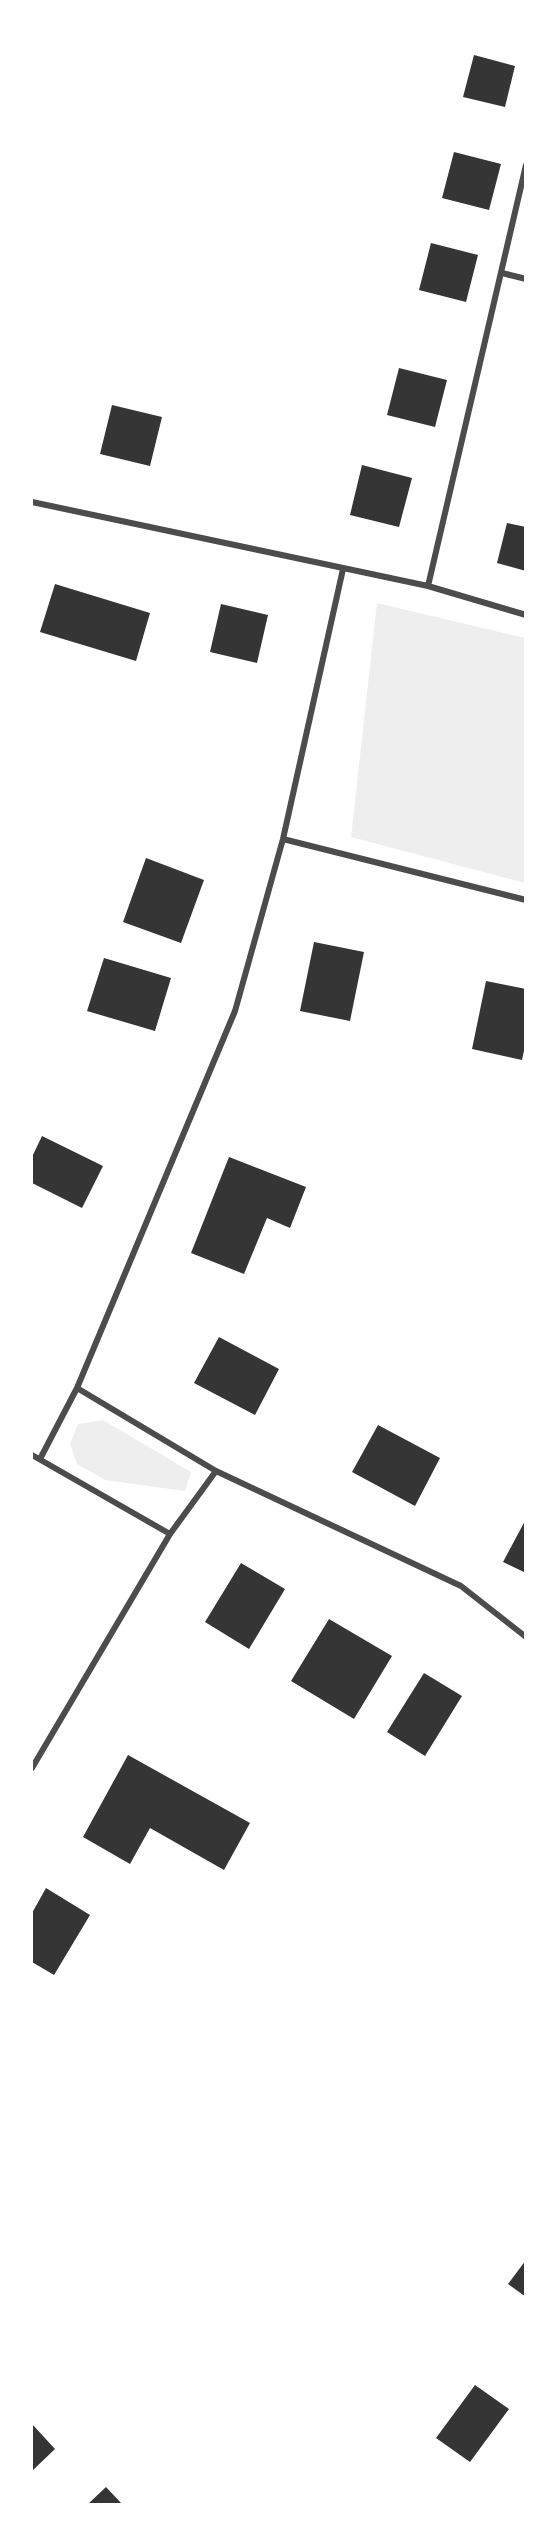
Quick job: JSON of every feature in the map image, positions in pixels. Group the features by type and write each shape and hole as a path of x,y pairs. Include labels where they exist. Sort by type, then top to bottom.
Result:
{"street":[{"path":"428,586 502,273 525,165"},
{"path":"502,273 525,279"},
{"path":"32,502 428,586 525,615"},
{"path":"40,1459 77,1388 234,1011 283,838 344,569"},
{"path":"283,838 525,900"},
{"path":"77,1388 216,1471 460,1586 525,1637"},
{"path":"32,1455 170,1534"},
{"path":"32,1768 170,1534 216,1471"}],"shaded area":[{"path":"377,603 525,638 525,883 351,837"},
{"path":"103,1420 191,1472 185,1491 105,1480 77,1464 70,1444 78,1424"}],"building":[{"path":"474,55 515,66 505,107 463,97"},
{"path":"454,152 501,164 489,210 442,198"},
{"path":"431,243 478,255 466,302 419,290"},
{"path":"399,368 447,380 435,427 387,415"},
{"path":"112,405 162,417 150,466 100,454"},
{"path":"362,465 412,478 399,527 350,515"},
{"path":"507,523 526,527 526,571 497,563"},
{"path":"55,584 150,613 136,661 40,632"},
{"path":"221,604 268,615 257,663 210,652"},
{"path":"146,858 204,880 181,943 123,922"},
{"path":"314,942 364,952 350,1021 300,1011"},
{"path":"104,958 171,978 155,1031 87,1011"},
{"path":"486,981 526,989 526,1041 522,1060 472,1049"},
{"path":"42,1136 103,1166 82,1208 32,1183 32,1157"},
{"path":"229,1157 306,1187 290,1228 267,1218 244,1274 191,1253"},
{"path":"219,1337 279,1369 255,1415 194,1383"},
{"path":"378,1425 440,1458 415,1506 352,1472"},
{"path":"526,1519 526,1573 503,1562"},
{"path":"241,1563 285,1589 249,1649 205,1622"},
{"path":"329,1619 392,1656 354,1719 291,1681"},
{"path":"424,1673 462,1696 425,1756 387,1732"},
{"path":"128,1755 250,1823 224,1870 150,1828 130,1864 83,1837"},
{"path":"46,1888 90,1915 54,1975 32,1962 32,1913"},
{"path":"526,2260 526,2297 508,2284"},
{"path":"475,2385 509,2409 470,2462 436,2438"},
{"path":"32,2424 55,2449 32,2471"},
{"path":"106,2487 122,2504 88,2504"}]}
